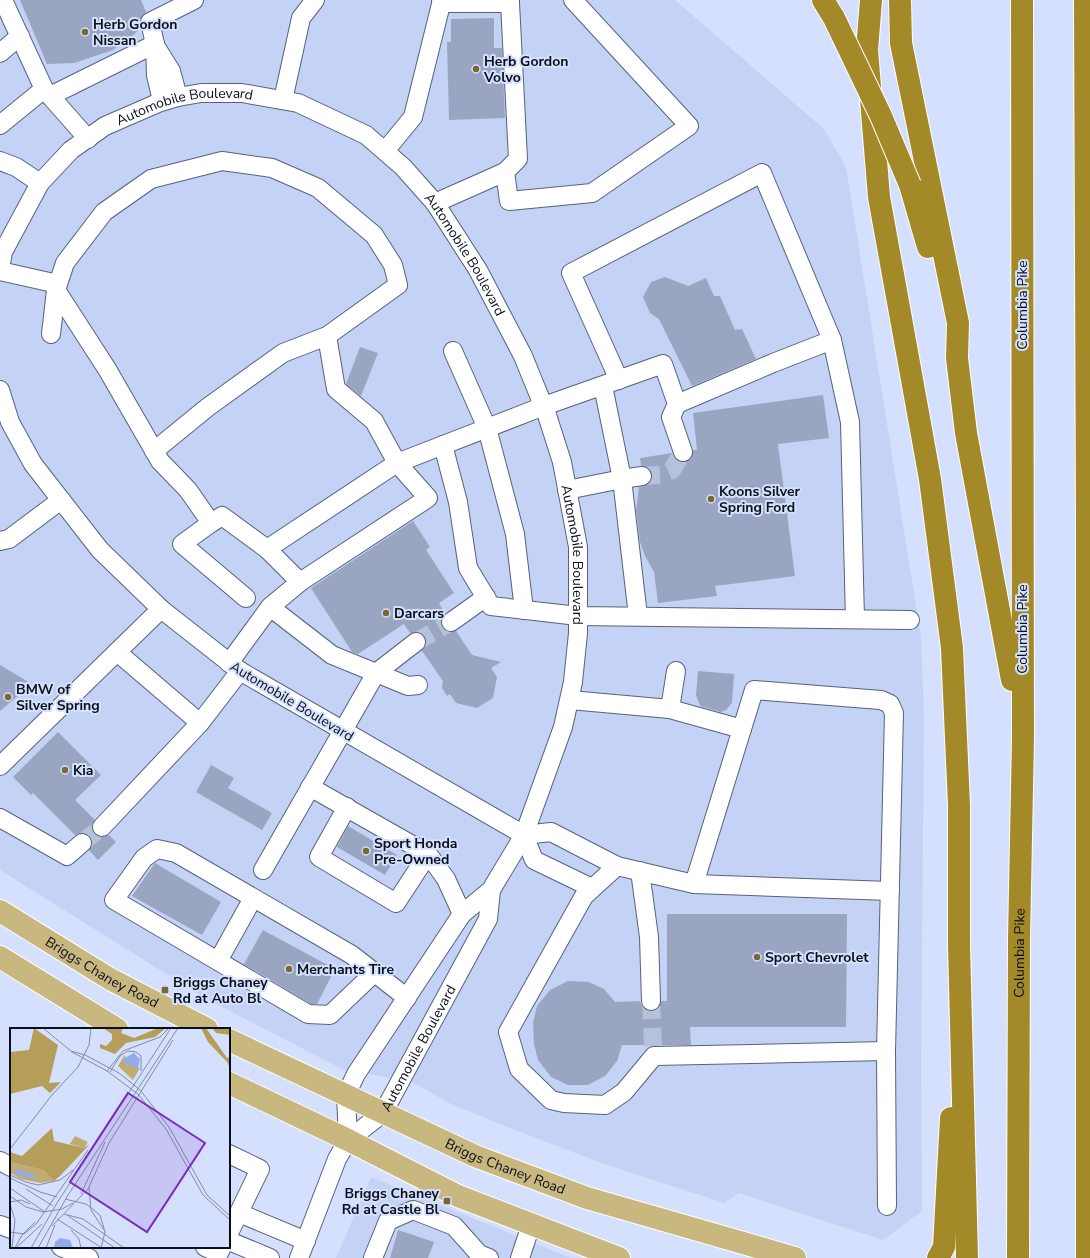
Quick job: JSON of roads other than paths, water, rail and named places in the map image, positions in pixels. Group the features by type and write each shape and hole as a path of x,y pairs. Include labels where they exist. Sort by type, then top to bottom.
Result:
{"highway":[{"path":"823,0 834,18 881,116 910,185 924,229 957,358 966,433 1022,738"},
{"path":"871,0 867,50 879,197 930,479 952,648 959,805 959,945 967,1258"},
{"path":"900,0 901,43 958,323 957,358"},
{"name":"Columbia Pike","path":"1018,1258 1019,939 1022,738 1022,0"},
{"path":"1085,0 1087,768 1086,1258"},
{"path":"1087,768 1090,732"},
{"path":"938,1258 944,1247 959,945"}],"main road":[{"name":"Briggs Chaney Road","path":"0,911 110,979 206,1028"},
{"path":"0,957 115,1028"},
{"name":"Briggs Chaney Road","path":"230,1040 475,1156 587,1198 786,1255"},
{"path":"230,1084 348,1140 458,1196 619,1258"},
{"path":"754,1258 786,1255"}],"street":[{"path":"3,0 47,92 88,139"},
{"path":"170,99 171,71 155,44 150,22 194,0"},
{"path":"283,100 301,18 315,0"},
{"path":"506,172 509,201 592,193 689,126 573,0"},
{"path":"385,151 413,117 442,2 510,1 518,159 506,172 435,203"},
{"path":"0,53 20,36"},
{"path":"0,125 47,92 155,44"},
{"name":"Automobile Boulevard","path":"0,270 3,252 40,183 71,150 105,126 170,99 200,92 242,93 298,103 366,135 403,167 435,203 478,270 523,356 544,406 562,462 578,547 578,616 573,682 563,727 524,836 491,890 462,914 356,1074 346,1095 348,1140"},
{"path":"0,160 16,167 40,183"},
{"path":"51,334 57,287 65,263 104,212 151,179 222,160 272,168 318,188 374,235 393,265 398,284 327,336 283,353 208,407 154,451"},
{"path":"638,616 611,383 571,273 762,173 832,340 850,422 855,619"},
{"path":"0,270 57,287 107,369 160,461 188,490 212,523"},
{"path":"327,336 336,389 374,421 397,463 428,498"},
{"path":"683,452 671,417 678,404 772,362 832,340"},
{"path":"453,351 487,428 516,534 524,610"},
{"path":"267,549 397,463 544,406 663,364 678,404"},
{"name":"Automobile Boulevard","path":"1,401 10,422 33,464 100,550 161,609 235,667 342,731 524,836"},
{"path":"443,445 458,502 468,568 491,606 578,616 910,620"},
{"path":"567,490 642,476"},
{"path":"102,827 200,723 270,607 300,582 428,498 458,502"},
{"path":"0,541 9,539 61,500"},
{"path":"246,598 182,544 222,516 267,549 300,582"},
{"path":"450,622 486,597"},
{"path":"270,607 332,655 408,686 418,686"},
{"path":"0,766 161,609"},
{"path":"263,870 376,673 416,642"},
{"path":"117,652 200,723"},
{"path":"670,709 676,671"},
{"path":"694,884 754,690 881,700 890,704 894,713 886,1051 886,1206"},
{"path":"570,700 670,709 742,729"},
{"path":"310,787 428,854 446,879 462,914"},
{"path":"347,807 319,858 396,903 428,854"},
{"path":"0,818 67,856 82,843"},
{"path":"592,888 534,860 524,836 551,832 617,866 694,884 890,891"},
{"path":"374,973 330,1015 308,1014 114,900 144,858 157,849 176,853 352,955 407,998"},
{"path":"617,866 584,896 508,1032 519,1069 551,1100 564,1103 606,1105 624,1092 654,1051 886,1051"},
{"path":"640,871 649,937 651,1001"},
{"name":"Automobile Boulevard","path":"348,1140 383,1113 488,919 491,890"},
{"path":"218,961 252,898"},
{"path":"299,1258 337,1159 348,1140"},
{"path":"230,1154 260,1169 230,1231"},
{"path":"0,1161 10,1166"},
{"path":"373,1258 388,1220 413,1210 454,1226 479,1254 489,1258"},
{"path":"238,1213 306,1241"},
{"path":"0,1225 10,1229"},
{"path":"520,1258 530,1225"},
{"path":"230,1241 270,1258"},
{"path":"64,1248 89,1258"},
{"path":"207,1248 219,1253 222,1248"}],"tunnel":[{"path":"642,476 661,475 672,470 683,452"},
{"path":"416,642 451,622"},
{"path":"82,843 102,827"},
{"path":"651,1001 653,1046"}],"place":[{"name":"Herb Gordon Nissan","path":"85,32"},
{"name":"Herb Gordon Volvo","path":"476,69"},
{"name":"Koons Silver Spring Ford","path":"711,499"},
{"name":"Darcars","path":"386,613"},
{"name":"BMW of Silver Spring","path":"8,697"},
{"name":"Kia","path":"65,770"},
{"name":"Sport Honda Pre-Owned","path":"366,851"},
{"name":"Sport Chevrolet","path":"757,957"},
{"name":"Merchants Tire","path":"289,969"},
{"name":"Briggs Chaney Rd at Auto Bl","path":"165,990"},
{"name":"Briggs Chaney Rd at Castle Bl","path":"447,1201"}]}
